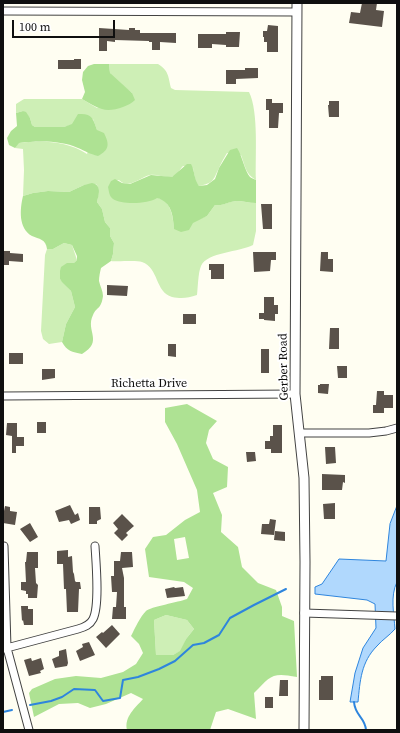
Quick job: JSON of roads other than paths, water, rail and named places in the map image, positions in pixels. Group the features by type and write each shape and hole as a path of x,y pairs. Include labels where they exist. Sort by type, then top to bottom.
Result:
{"street":[{"path":"3,11 297,7"},
{"name":"Gerber Road","path":"297,7 295,394 304,478 304,730"},
{"name":"Richetta Drive","path":"3,396 295,394"},
{"path":"300,433 369,433 397,428"},
{"path":"4,546 5,649 29,730"},
{"path":"5,649 86,627 90,623 96,610 96,546"},
{"path":"304,613 397,616"}],"water":[{"path":"397,506 397,582 393,599 395,629 372,652 364,665 362,672 358,702 350,702 355,673 363,648 376,628 375,604 367,600 315,594 315,587 322,584 339,559 386,561 390,524"}],"waterway":[{"path":"30,705 51,701 62,697 74,689 95,690 103,701 120,698 123,680 138,677 175,661 193,645 204,643 219,635 230,618 286,589"},
{"path":"354,702 356,710 364,722 366,730"},
{"path":"3,712 12,710"}]}
